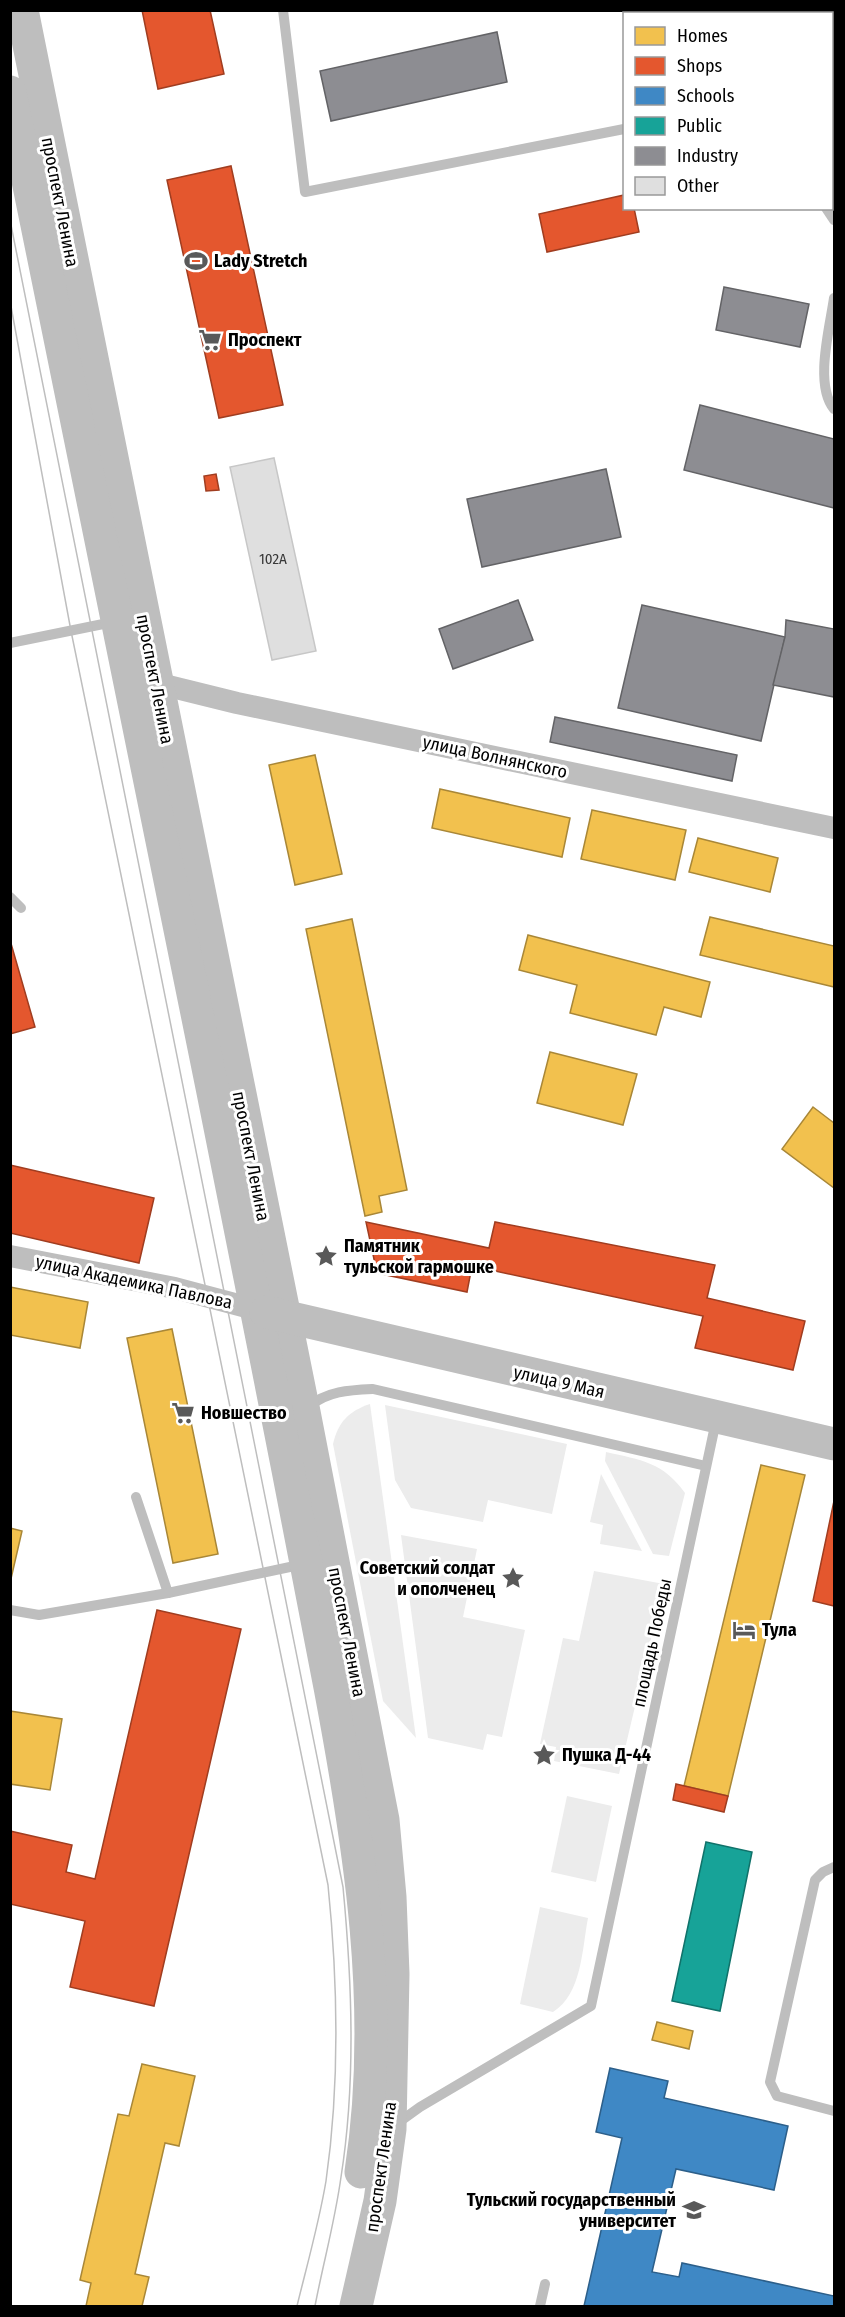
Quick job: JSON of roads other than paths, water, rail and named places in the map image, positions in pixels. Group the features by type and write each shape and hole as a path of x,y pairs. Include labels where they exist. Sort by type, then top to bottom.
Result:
{"main road":[{"name":"проспект Ленина","path":"22,10 156,683 270,1313"},
{"name":"проспект Ленина","path":"10,92 117,621 293,1426 366,1729 383,1820 390,1897 393,1974 390,2129 380,2201 356,2307"},
{"name":"улица 9 Мая","path":"270,1313 834,1444"},
{"name":"проспект Ленина","path":"293,1426 307,1563 364,1888 371,2021 367,2134 347,2259 336,2307"}],"street":[{"name":"улица Волнянского","path":"156,683 249,705 834,828"},
{"name":"улица Академика Павлова","path":"10,1256 175,1288 270,1313"}],"lane":[{"path":"283,10 305,192 623,129"},
{"path":"834,298 824,362 829,402 834,409"},
{"path":"10,643 117,621"},
{"path":"10,897 21,908"},
{"path":"293,1426 311,1405 327,1395 346,1390 373,1389 706,1466"},
{"name":"площадь Победы","path":"390,2129 420,2107 591,2006 717,1417"},
{"path":"136,1497 168,1593"},
{"path":"10,1610 39,1615 168,1593 307,1563"},
{"path":"834,1867 823,1872 815,1880 770,2082 777,2096 834,2110"},
{"path":"540,2307 545,2284"}],"tram line":[{"path":"10,220 343,1887 350,1995 349,2105 338,2193 315,2306"},
{"path":"10,301 71,631 328,1885 334,1959 336,2033 334,2107 326,2181 297,2306"}],"place":[{"name":"Lady Stretch","path":"196,261"},
{"name":"Проспект","path":"210,340"},
{"name":"Памятник тульской гармошке","path":"326,1256"},
{"name":"Новшество","path":"183,1413"},
{"name":"Советский солдат и ополченец","path":"513,1578"},
{"name":"Тула","path":"744,1630"},
{"name":"Пушка Д-44","path":"544,1755"},
{"name":"Тульский государственный университет","path":"694,2210"}]}
